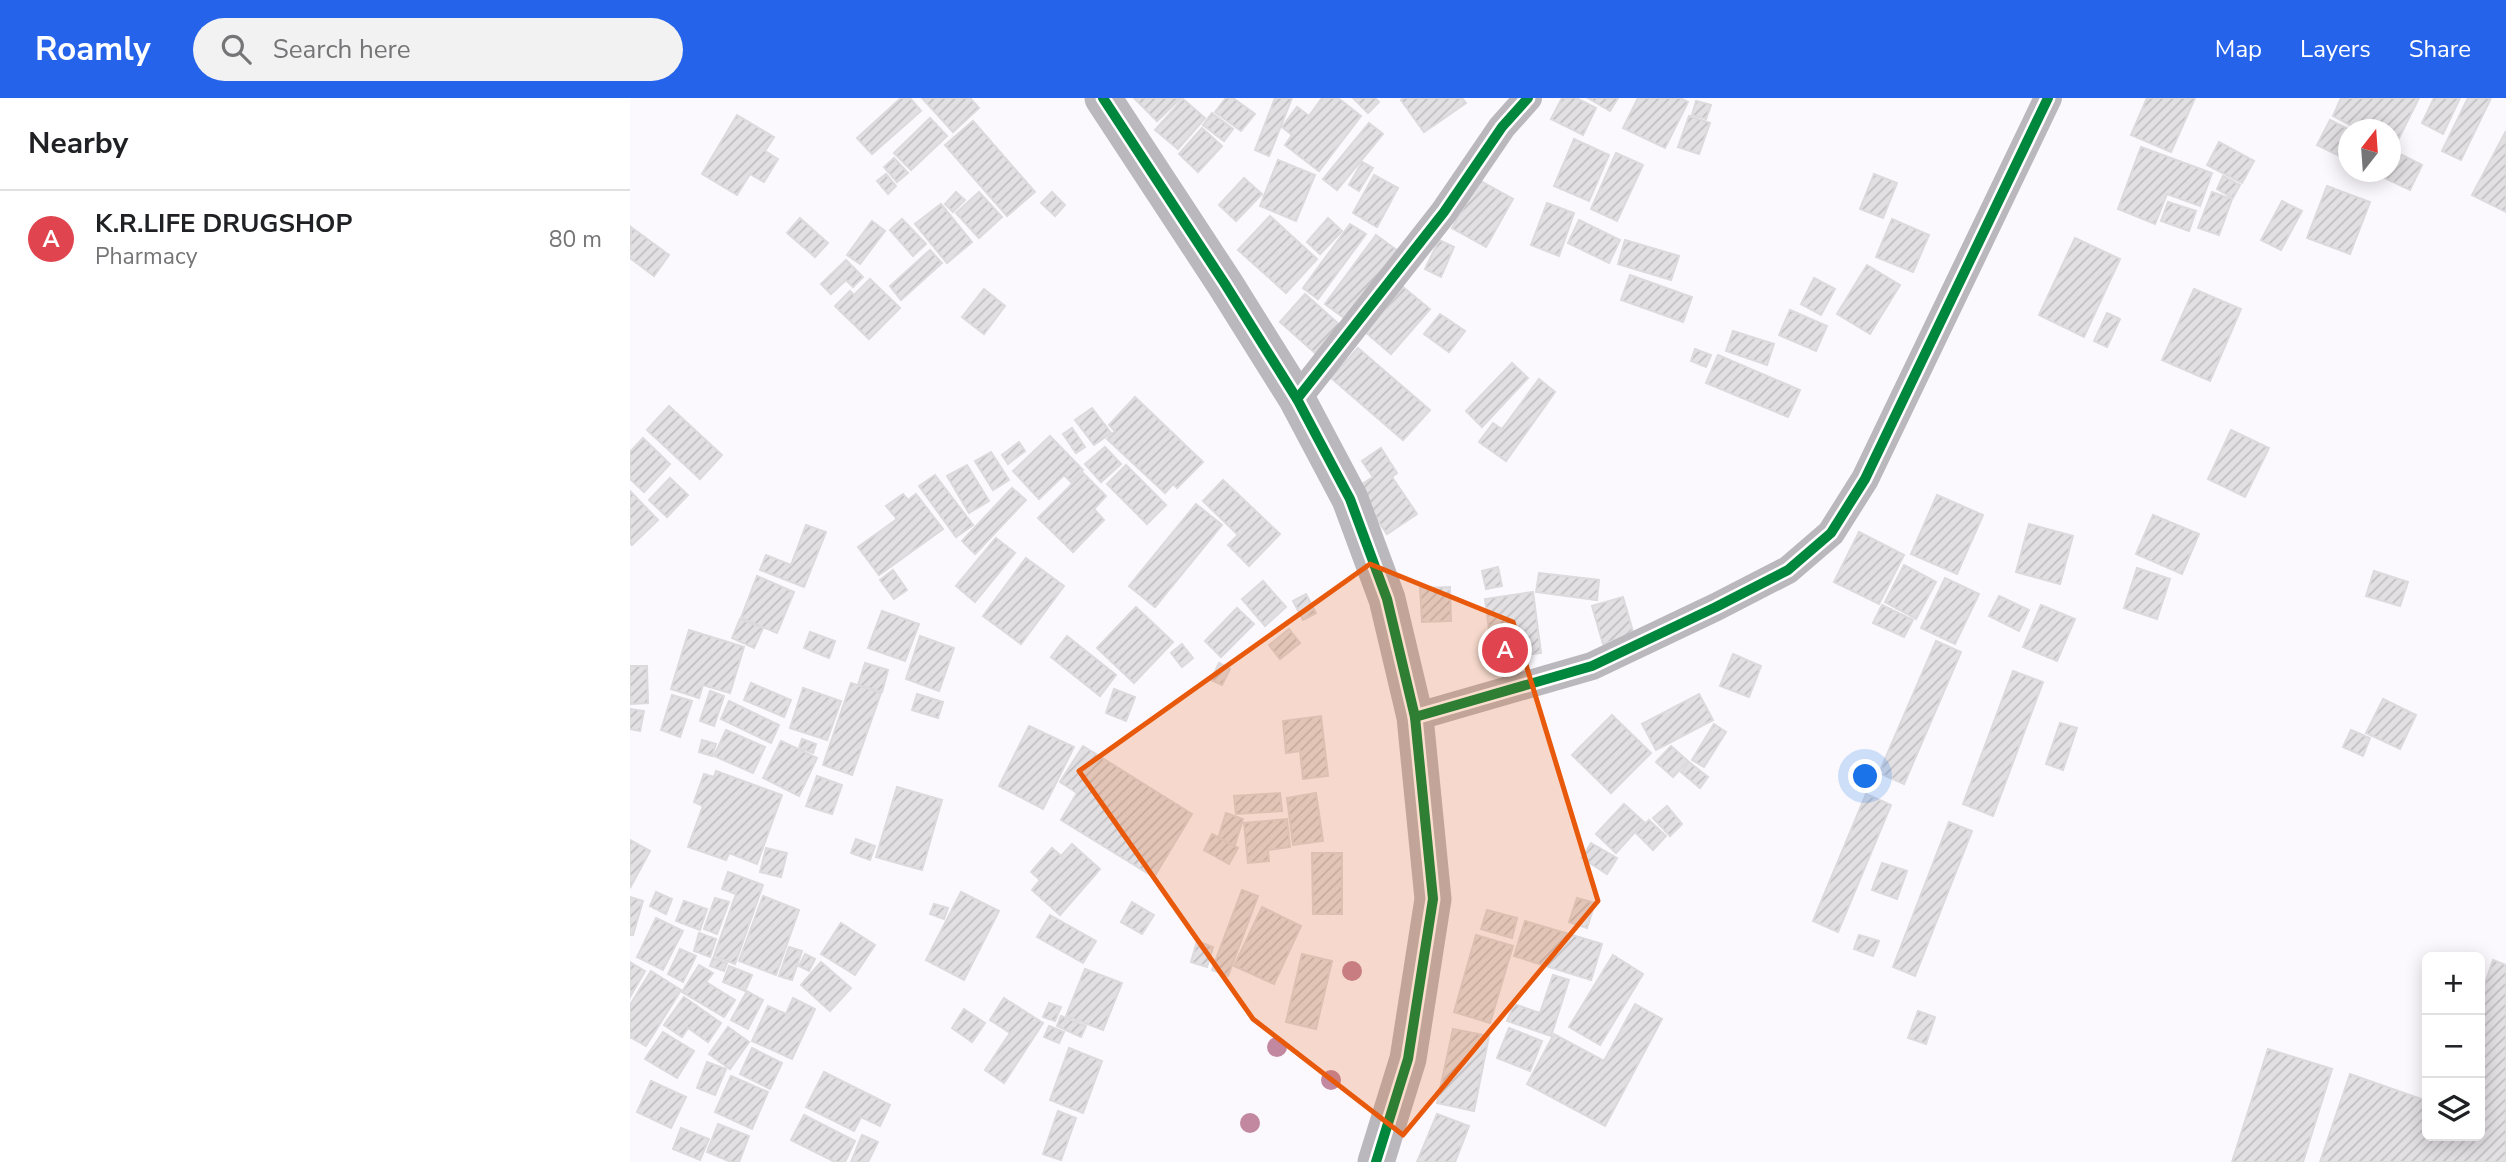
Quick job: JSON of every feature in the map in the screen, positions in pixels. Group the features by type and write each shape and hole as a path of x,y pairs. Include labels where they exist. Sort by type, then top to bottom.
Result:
{"street":[{"path":"1102,98 1297,399 1350,499 1387,599 1415,717 1433,899 1408,1059 1376,1162"},
{"path":"1297,399 1444,212 1502,127 1528,98"},
{"path":"1415,717 1592,666 1716,607 1788,569 1831,533 1865,479 2048,98"}],"highlighted area":[{"path":"1370,564 1513,622 1598,901 1403,1135 1253,1019 1079,771"}],"building":[{"path":"901,98 910,98 921,111 872,154 857,138"},
{"path":"922,98 970,98 979,108 953,132"},
{"path":"1134,98 1181,98 1157,121"},
{"path":"1226,98 1233,98 1255,114 1241,131 1215,112"},
{"path":"1275,98 1292,98 1269,156 1255,150"},
{"path":"1322,98 1338,98 1361,116 1319,171 1285,145 1292,135 1282,127 1297,107 1309,116"},
{"path":"1353,98 1375,98 1379,102 1368,113"},
{"path":"1462,98 1466,103 1424,132 1401,100"},
{"path":"1562,98 1576,98 1596,108 1583,135 1551,119"},
{"path":"1588,98 1618,98 1610,111"},
{"path":"1638,98 1680,98 1688,102 1665,148 1623,128"},
{"path":"2147,98 2195,98 2171,152 2131,135"},
{"path":"2341,98 2419,98 2401,134 2401,119 2339,119 2333,116"},
{"path":"2434,98 2460,98 2443,134 2422,123"},
{"path":"2468,98 2491,98 2461,160 2442,151"},
{"path":"1183,99 1205,118 1178,149 1155,130"},
{"path":"1696,101 1711,105 1706,119 1692,115"},
{"path":"1212,113 1233,129 1224,141 1203,125"},
{"path":"737,115 774,137 765,151 778,159 764,182 750,174 737,195 702,174"},
{"path":"1689,116 1710,123 1699,154 1678,147"},
{"path":"930,118 947,136 911,170 894,153"},
{"path":"2330,120 2338,124 2338,155 2317,145"},
{"path":"973,121 1035,192 1007,216 945,145"},
{"path":"1369,123 1383,134 1337,190 1323,179"},
{"path":"1202,128 1222,146 1198,172 1179,154"},
{"path":"2506,131 2506,212 2472,195"},
{"path":"1574,139 1609,155 1589,201 1554,186"},
{"path":"2219,142 2254,161 2242,183 2207,165"},
{"path":"2141,147 2212,173 2200,206 2167,194 2155,224 2118,209"},
{"path":"1616,153 1643,165 1617,221 1591,209"},
{"path":"2401,154 2422,165 2410,190 2393,182 2401,182"},
{"path":"894,158 908,173 897,182 884,167"},
{"path":"1278,160 1315,175 1296,221 1260,206"},
{"path":"1362,162 1373,168 1359,191 1349,185"},
{"path":"886,174 896,186 888,194 877,181"},
{"path":"1874,174 1897,183 1883,218 1860,209"},
{"path":"1374,175 1398,188 1377,227 1353,213"},
{"path":"2223,176 2240,185 2233,198 2217,189"},
{"path":"1244,178 1262,194 1236,221 1219,205"},
{"path":"1479,180 1513,199 1486,247 1452,228"},
{"path":"2327,186 2370,202 2350,254 2307,238"},
{"path":"956,192 965,200 953,212 945,204"},
{"path":"979,192 1002,217 979,238 956,213"},
{"path":"1052,192 1065,205 1055,216 1041,203"},
{"path":"2212,192 2232,199 2219,235 2198,228"},
{"path":"2282,201 2302,211 2281,250 2261,240"},
{"path":"2168,202 2196,211 2189,231 2161,221"},
{"path":"1547,203 1574,213 1559,256 1531,245"},
{"path":"941,204 972,242 947,263 915,224"},
{"path":"1270,216 1317,259 1286,293 1238,250"},
{"path":"800,218 828,243 815,257 787,233"},
{"path":"1328,218 1342,231 1320,254 1307,242"},
{"path":"902,219 926,244 913,256 890,230"},
{"path":"1892,219 1929,235 1913,272 1876,257"},
{"path":"1579,220 1620,240 1609,263 1568,243"},
{"path":"872,221 885,231 860,264 847,255"},
{"path":"1350,224 1366,234 1318,299 1303,288"},
{"path":"631,227 669,255 654,276 630,258"},
{"path":"1376,235 1398,251 1347,320 1325,304"},
{"path":"2075,238 2120,259 2084,337 2039,315"},
{"path":"1439,240 1454,247 1441,277 1425,269"},
{"path":"1625,240 1679,256 1671,280 1618,264"},
{"path":"930,250 942,263 901,300 890,286"},
{"path":"846,260 863,277 853,287 846,280 831,294 821,284"},
{"path":"1867,265 1900,285 1870,334 1837,314"},
{"path":"1630,275 1692,297 1683,322 1621,300"},
{"path":"1814,278 1835,289 1821,315 1801,304"},
{"path":"870,279 900,308 869,339 835,306 850,291 854,295"},
{"path":"1403,287 1430,309 1391,354 1365,332"},
{"path":"984,289 1005,306 984,334 962,317"},
{"path":"2194,289 2241,309 2210,381 2162,360"},
{"path":"1305,294 1340,325 1315,353 1280,322"},
{"path":"1790,310 1827,326 1816,351 1779,335"},
{"path":"2107,313 2120,319 2107,347 2094,341"},
{"path":"1440,314 1465,331 1449,352 1424,334"},
{"path":"1733,331 1774,344 1767,365 1726,351"},
{"path":"1358,348 1430,410 1403,440 1331,378"},
{"path":"1695,349 1711,355 1706,367 1691,361"},
{"path":"1718,355 1800,390 1788,417 1706,383"},
{"path":"1512,363 1528,378 1482,427 1466,411"},
{"path":"1539,379 1555,392 1506,461 1479,442 1493,423 1502,429"},
{"path":"1135,397 1203,462 1177,488 1173,484 1165,493 1107,439 1115,431 1109,425"},
{"path":"669,406 722,455 700,479 647,430"},
{"path":"1092,408 1111,433 1094,445 1075,420"},
{"path":"1072,428 1085,447 1076,453 1063,434"},
{"path":"2231,430 2269,448 2245,497 2208,479"},
{"path":"1050,436 1083,470 1071,482 1064,475 1039,499 1013,471"},
{"path":"643,438 670,464 644,492 630,479 630,452"},
{"path":"1019,442 1025,451 1008,464 1002,455"},
{"path":"1105,447 1121,464 1101,482 1085,464"},
{"path":"1381,448 1397,473 1392,477 1417,514 1387,534 1356,488 1373,477 1362,461"},
{"path":"991,452 1009,480 993,490 975,461"},
{"path":"967,465 989,501 969,513 947,476"},
{"path":"1126,465 1166,505 1147,524 1107,484"},
{"path":"1083,473 1106,496 1094,509 1104,520 1073,552 1038,518"},
{"path":"935,475 973,525 956,537 919,486"},
{"path":"670,478 688,495 667,517 649,500"},
{"path":"1223,480 1280,534 1249,566 1228,545 1238,535 1203,501"},
{"path":"1012,488 1026,500 975,554 962,541"},
{"path":"630,491 658,520 632,545 630,543"},
{"path":"903,494 908,500 916,494 943,529 879,575 858,547 897,519 886,506"},
{"path":"1937,495 1983,515 1957,574 1911,554"},
{"path":"1196,504 1222,525 1155,607 1129,586"},
{"path":"2153,515 2199,534 2182,574 2136,554"},
{"path":"2029,524 2073,536 2060,584 2016,572"},
{"path":"806,525 826,532 804,587 760,570 766,555 791,565"},
{"path":"1859,532 1904,555 1879,604 1834,582"},
{"path":"996,538 1015,553 975,602 956,586"},
{"path":"1026,558 1064,586 1021,644 983,616"},
{"path":"1904,565 1936,582 1916,619 1885,602"},
{"path":"1498,567 1502,586 1486,589 1482,571"},
{"path":"2137,568 2170,579 2157,619 2124,608"},
{"path":"893,570 907,590 894,599 880,580"},
{"path":"2374,571 2408,582 2400,606 2366,596"},
{"path":"1539,573 1599,580 1597,600 1536,592"},
{"path":"757,576 794,592 777,633 741,618"},
{"path":"1945,578 1979,594 1955,644 1921,628"},
{"path":"1263,581 1286,607 1265,626 1242,599"},
{"path":"1450,587 1451,621 1422,622 1420,588"},
{"path":"1533,592 1541,653 1493,660 1485,599"},
{"path":"1306,594 1316,613 1303,620 1293,601"},
{"path":"1999,596 2029,610 2019,631 1989,616"},
{"path":"1623,597 1634,635 1603,644 1592,606"},
{"path":"1882,605 1913,620 1904,637 1873,623"},
{"path":"2041,605 2075,619 2057,661 2023,647"},
{"path":"1136,607 1173,642 1134,683 1097,648"},
{"path":"1237,608 1254,624 1221,657 1205,641"},
{"path":"882,611 919,624 905,661 868,648"},
{"path":"740,619 763,628 754,648 732,638"},
{"path":"1289,629 1300,643 1280,659 1269,645"},
{"path":"689,630 744,647 730,693 703,685 699,698 671,689"},
{"path":"810,632 835,641 829,658 804,648"},
{"path":"920,636 954,648 939,691 906,679"},
{"path":"1067,636 1116,675 1100,696 1051,657"},
{"path":"1936,641 1961,652 1904,784 1879,773"},
{"path":"1182,644 1193,658 1182,667 1171,653"},
{"path":"1733,654 1761,666 1749,697 1720,686"},
{"path":"865,663 888,670 882,692 858,685"},
{"path":"1219,663 1230,669 1222,685 1211,680"},
{"path":"630,666 647,666 648,703 630,704"},
{"path":"2013,671 2043,682 1993,816 1963,804"},
{"path":"751,683 791,700 784,717 744,700"},
{"path":"851,683 881,693 852,775 823,765"},
{"path":"803,688 841,701 827,740 790,728"},
{"path":"1114,689 1135,697 1126,721 1106,713"},
{"path":"710,691 724,696 714,726 700,721"},
{"path":"917,694 943,702 938,718 912,710"},
{"path":"1699,694 1713,720 1656,750 1642,724"},
{"path":"672,695 692,701 680,737 661,730"},
{"path":"2383,699 2416,715 2400,749 2366,733"},
{"path":"729,701 779,725 771,743 721,719"},
{"path":"630,709 644,711 640,731 630,729"},
{"path":"1612,715 1651,753 1611,793 1572,755"},
{"path":"1321,716 1328,776 1303,779 1300,751 1286,753 1283,721"},
{"path":"2060,723 2077,728 2063,770 2046,764"},
{"path":"1714,724 1726,732 1704,767 1692,760"},
{"path":"1029,726 1074,747 1043,809 999,786"},
{"path":"726,730 765,747 753,773 714,756"},
{"path":"2351,730 2370,738 2363,756 2343,747"},
{"path":"802,739 816,744 813,753 799,748"},
{"path":"702,740 716,744 712,756 699,752"},
{"path":"781,741 817,758 799,796 763,778"},
{"path":"1083,746 1192,814 1154,877 1061,820 1077,793 1060,782"},
{"path":"1671,746 1688,761 1673,777 1656,762"},
{"path":"1689,762 1708,777 1700,788 1681,772"},
{"path":"716,771 782,795 757,864 729,853 726,860 688,847 703,806 694,802 704,774 714,777"},
{"path":"817,776 842,785 832,814 806,806"},
{"path":"897,787 942,800 922,870 876,857"},
{"path":"1280,793 1282,811 1236,814 1234,796"},
{"path":"1316,793 1323,841 1293,845 1287,798"},
{"path":"1866,794 1891,805 1838,932 1813,921"},
{"path":"1624,804 1644,822 1616,853 1596,834"},
{"path":"1667,806 1682,824 1670,836 1653,818"},
{"path":"1226,813 1243,819 1233,851 1216,845"},
{"path":"1287,819 1290,847 1268,850 1269,861 1248,863 1244,823"},
{"path":"1649,820 1666,836 1653,850 1636,833"},
{"path":"1949,822 1972,831 1915,976 1893,967"},
{"path":"1212,834 1238,848 1229,864 1204,850"},
{"path":"856,839 875,846 870,860 851,853"},
{"path":"630,840 650,851 630,888"},
{"path":"1591,843 1617,858 1607,874 1582,858"},
{"path":"1072,844 1100,869 1060,915 1032,890 1040,880 1031,872 1052,848 1061,856"},
{"path":"766,848 787,853 781,877 760,872"},
{"path":"1312,853 1342,853 1342,914 1313,914"},
{"path":"1882,863 1907,871 1897,899 1872,890"},
{"path":"728,872 763,885 735,964 714,956 736,894 722,889"},
{"path":"1242,890 1258,896 1228,976 1212,970"},
{"path":"656,892 672,899 666,914 650,906"},
{"path":"961,892 999,911 964,980 926,960"},
{"path":"763,896 799,910 776,975 739,961"},
{"path":"630,897 643,901 633,935 630,935"},
{"path":"715,898 729,902 717,934 704,929"},
{"path":"1577,898 1595,903 1587,928 1569,922"},
{"path":"684,901 707,909 700,930 676,921"},
{"path":"1132,902 1154,915 1142,934 1121,922"},
{"path":"934,904 948,908 944,919 930,914"},
{"path":"1262,907 1301,926 1274,984 1234,966"},
{"path":"1487,910 1517,918 1512,938 1481,929"},
{"path":"1050,915 1096,941 1083,963 1037,937"},
{"path":"656,918 683,931 663,970 637,957"},
{"path":"1525,921 1602,944 1591,980 1514,956"},
{"path":"841,923 875,945 855,975 821,954"},
{"path":"699,933 716,939 710,957 694,951"},
{"path":"1476,935 1513,946 1490,1023 1454,1012"},
{"path":"1859,935 1879,941 1873,956 1854,949"},
{"path":"1197,941 1213,947 1207,967 1191,962"},
{"path":"789,947 802,951 792,980 779,976"},
{"path":"680,949 696,956 683,982 668,974"},
{"path":"805,954 815,959 809,971 799,966"},
{"path":"1302,954 1332,961 1316,1029 1286,1022"},
{"path":"1613,955 1643,974 1600,1045 1569,1027"},
{"path":"713,958 727,963 724,971 710,966"},
{"path":"2493,960 2506,965 2506,1162 2320,1162 2350,1074 2422,1099 2422,1141 2485,1141 2485,983"},
{"path":"630,962 645,971 630,997"},
{"path":"821,962 851,988 830,1011 801,985"},
{"path":"699,965 713,973 706,982 735,1000 724,1017 682,992"},
{"path":"729,966 752,975 745,991 723,982"},
{"path":"1085,969 1122,983 1103,1030 1066,1016"},
{"path":"651,971 681,990 646,1046 630,1037 630,1005"},
{"path":"1553,975 1569,980 1551,1036 1507,1021 1514,1004 1540,1013"},
{"path":"747,991 763,1000 748,1029 731,1020"},
{"path":"684,997 721,1023 708,1042 688,1028 682,1037 664,1025"},
{"path":"793,998 815,1009 792,1059 752,1041 768,1006 786,1014"},
{"path":"1004,998 1043,1023 1004,1083 985,1070 1010,1033 990,1020"},
{"path":"1049,1003 1061,1007 1055,1021 1043,1017"},
{"path":"1635,1004 1662,1019 1605,1126 1527,1084 1554,1034 1604,1061"},
{"path":"964,1009 985,1023 972,1042 952,1028"},
{"path":"1918,1011 1935,1017 1926,1044 1908,1038"},
{"path":"1061,1016 1086,1026 1081,1037 1057,1026"},
{"path":"1049,1026 1064,1032 1059,1043 1044,1037"},
{"path":"728,1027 749,1042 730,1069 709,1054"},
{"path":"1509,1028 1542,1041 1530,1071 1497,1058"},
{"path":"1453,1029 1489,1036 1474,1111 1437,1103"},
{"path":"663,1032 694,1051 677,1078 645,1059"},
{"path":"752,1048 782,1063 770,1089 740,1074"},
{"path":"1069,1048 1102,1061 1083,1113 1050,1100"},
{"path":"2268,1049 2332,1069 2303,1162 2232,1162"},
{"path":"707,1062 726,1069 715,1095 697,1088"},
{"path":"824,1072 890,1105 880,1126 861,1117 854,1131 806,1107"},
{"path":"731,1076 768,1092 752,1129 715,1112"},
{"path":"651,1081 686,1097 671,1128 637,1112"},
{"path":"1058,1111 1076,1118 1061,1160 1043,1154"},
{"path":"1437,1114 1469,1126 1455,1162 1417,1162"},
{"path":"804,1115 855,1141 845,1162 835,1162 791,1140"},
{"path":"718,1124 749,1136 739,1162 731,1162 707,1152"},
{"path":"681,1128 709,1139 700,1160 673,1149"},
{"path":"862,1135 878,1142 868,1162 851,1162"}],"cycle path":[{"path":"1103,98 1297,399 1350,499 1387,599 1415,717 1433,899 1408,1059 1376,1162"},
{"path":"1297,399 1444,212 1502,127 1528,98"},
{"path":"1415,717 1592,666 1788,570 1831,533 1865,479 2048,98"}],"place":[{"name":"K.R.LIFE DRUGSHOP","path":"1505,650"}]}
